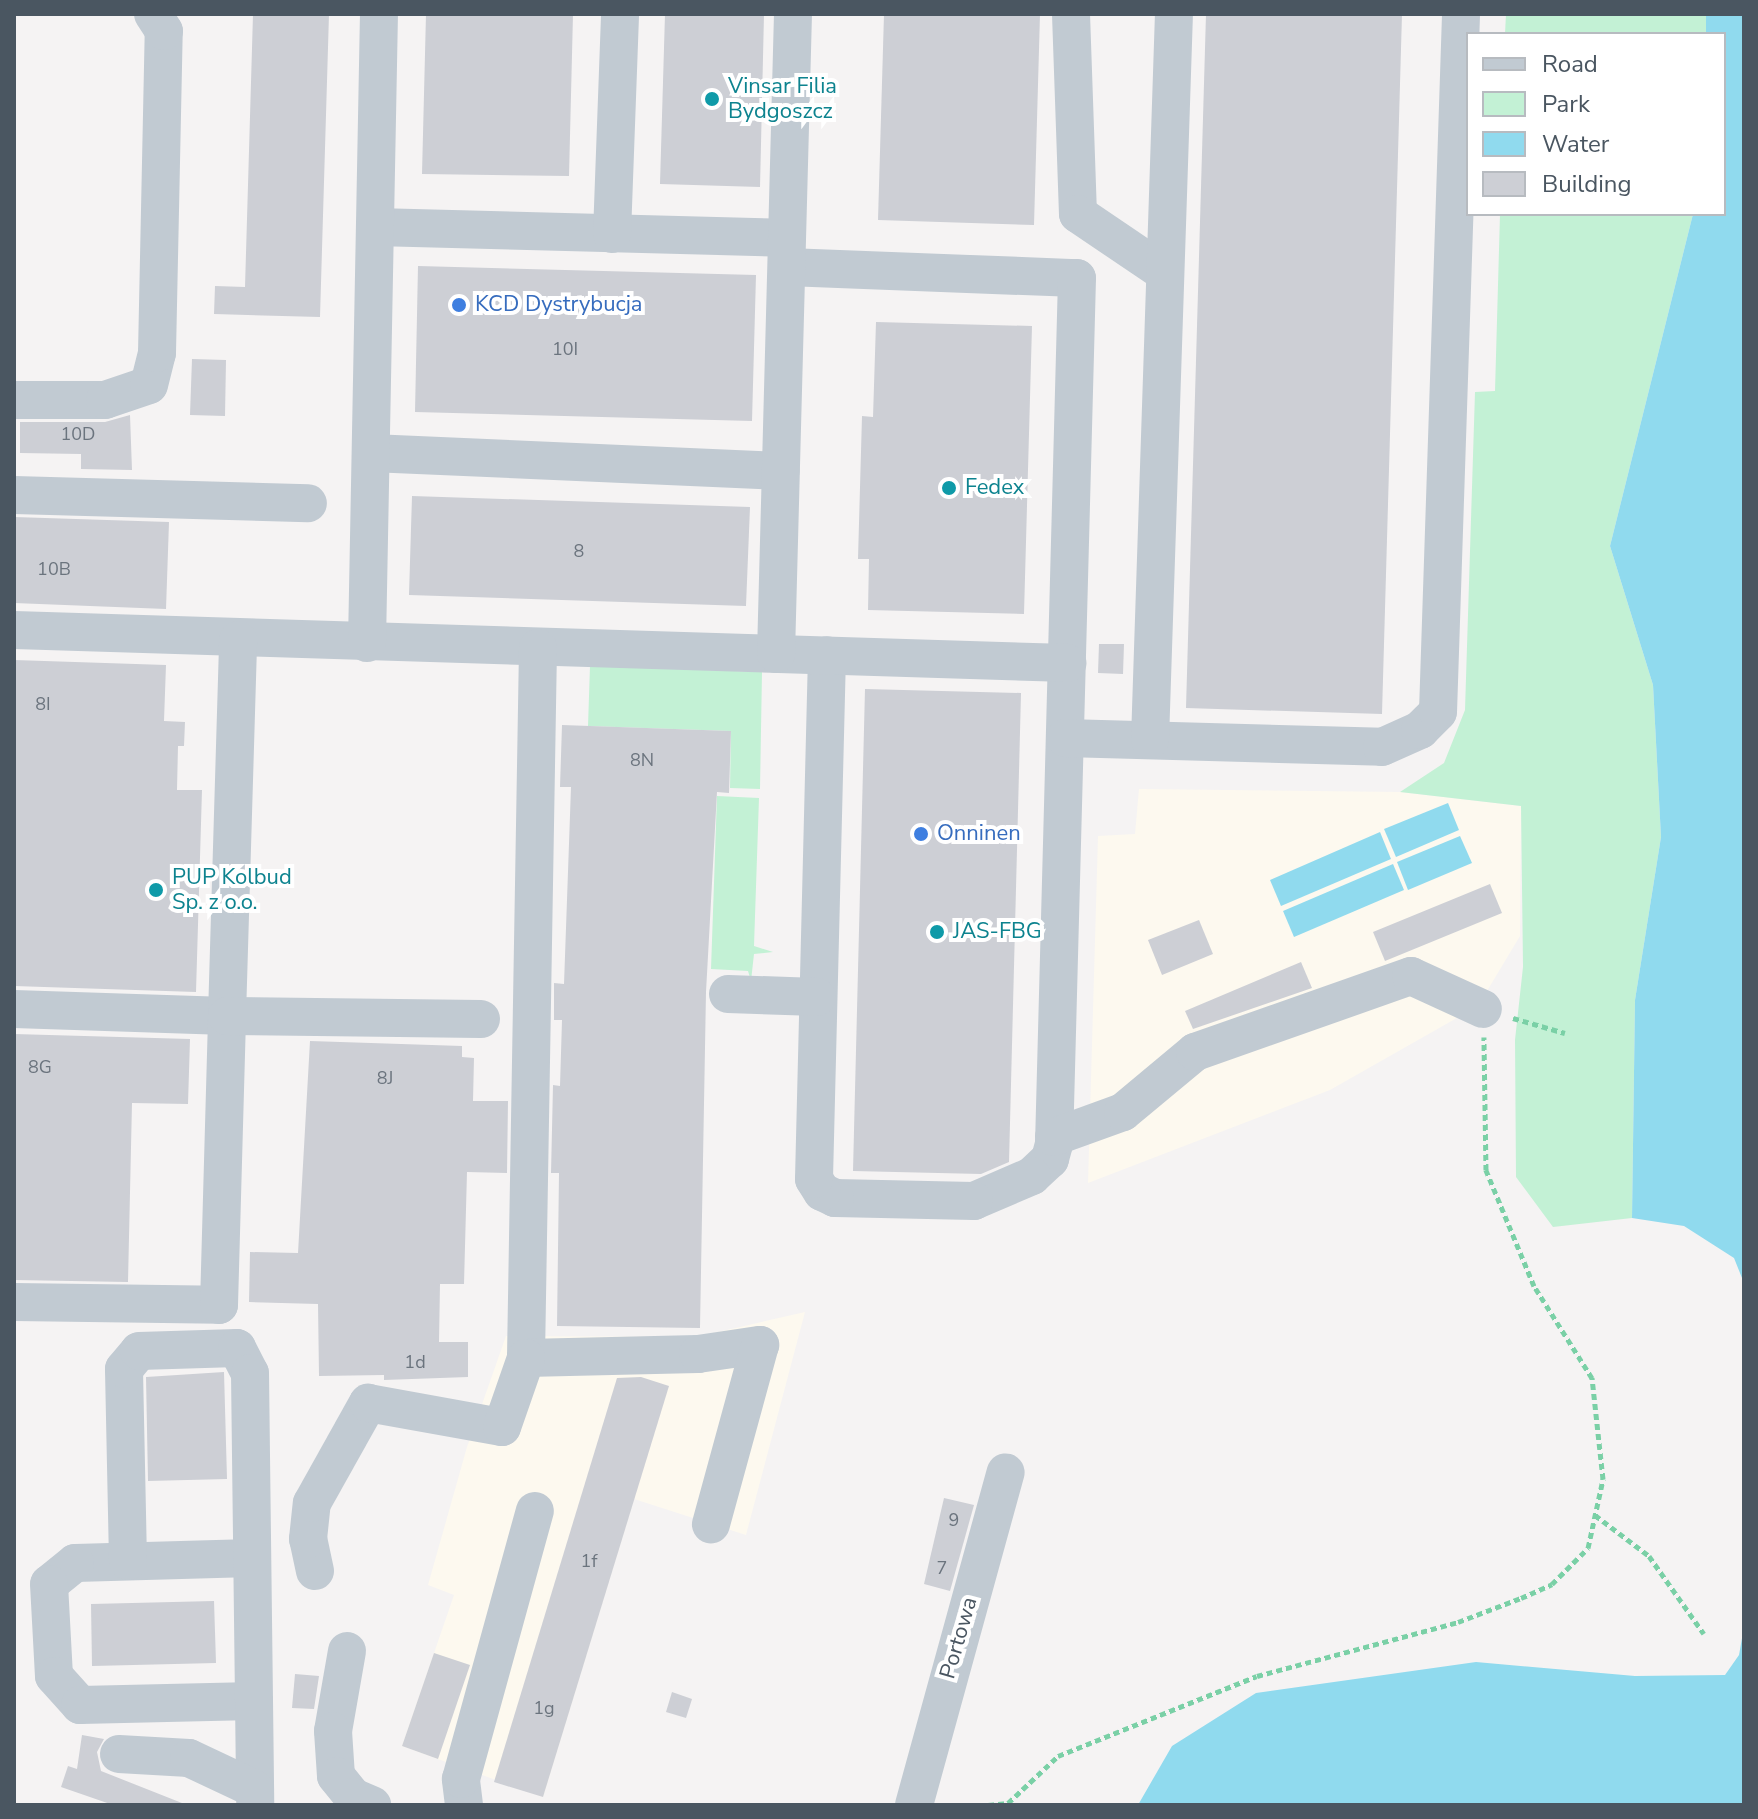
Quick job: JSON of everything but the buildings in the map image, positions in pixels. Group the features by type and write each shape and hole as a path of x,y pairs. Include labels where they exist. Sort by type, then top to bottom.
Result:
{"street":[{"path":"14,400 105,400 149,385 157,353 164,31 153,14"},
{"path":"367,643 379,14"},
{"path":"612,234 620,14"},
{"path":"776,654 793,14"},
{"path":"1071,14 1078,214 1165,273"},
{"path":"1150,740 1174,14"},
{"path":"1065,738 1382,747 1420,730 1438,712 1461,14"},
{"path":"375,227 612,234 787,253 1077,278 1054,1137 1050,1159 1032,1176 974,1201 835,1198 822,1192 813,1165 827,655"},
{"path":"371,453 781,471"},
{"path":"14,495 308,503"},
{"path":"14,630 238,640 1067,663"},
{"path":"14,1302 219,1305 238,640"},
{"path":"315,1571 308,1539 312,1503 368,1403 502,1427 526,1358 538,648"},
{"path":"1054,1137 1123,1112 1195,1052 1411,976 1483,1009"},
{"path":"728,994 817,997"},
{"path":"14,1009 227,1016 481,1019"},
{"path":"526,1358 698,1354 760,1345 711,1524"},
{"path":"128,1561 124,1369 139,1351 237,1348 250,1373 255,1797"},
{"name":"Portowa","path":"914,1805 1006,1472"},
{"path":"464,1805 461,1779 535,1511"},
{"path":"252,1558 75,1563 49,1584 54,1676 80,1705 254,1701"},
{"path":"347,1651 333,1731 336,1776 353,1797 372,1805"},
{"path":"119,1754 189,1758 255,1797"}],"path":[{"path":"988,1805 1008,1803 1058,1756 1257,1676 1458,1622 1552,1584 1588,1548 1603,1479 1592,1378 1534,1286 1486,1170 1483,1009 1565,1033"},
{"path":"1595,1515 1649,1556 1704,1634"}],"shaded area":[{"path":"1139,789 1400,792 1521,806 1520,936 1478,1006 1330,1090 1088,1183 1098,836 1135,834"},
{"path":"805,1312 746,1535 634,1499 543,1797 402,1746 454,1595 428,1585 467,1447 506,1336 696,1337"}],"green space":[{"path":"1506,14 1706,14 1706,32 1505,32"},
{"path":"1500,216 1692,216 1610,546 1653,685 1661,837 1635,1000 1632,1218 1553,1227 1516,1177 1515,1040 1523,967 1521,806 1400,792 1444,763 1465,710 1475,392 1495,391"},
{"path":"590,666 762,672 760,789 730,788 731,731 588,726"},
{"path":"717,796 759,798 754,946 773,952 754,954 751,981 748,971 711,969"}],"water":[{"path":"1706,14 1744,14 1744,1283 1734,1258 1684,1226 1632,1218 1635,1000 1661,837 1653,685 1610,546 1692,216 1726,216 1726,32 1706,32"},
{"path":"1448,803 1459,830 1396,857 1384,829"},
{"path":"1380,832 1391,859 1281,906 1270,880"},
{"path":"1460,836 1472,863 1408,890 1397,862"},
{"path":"1393,864 1404,890 1294,937 1283,911"},
{"path":"1744,1627 1744,1805 1138,1805 1172,1746 1256,1693 1476,1662 1635,1676 1725,1675 1739,1655"}],"place":[{"name":"Vinsar Filia Bydgoszcz","path":"712,99"},
{"name":"KCD Dystrybucja","path":"459,305"},
{"name":"Fedex","path":"949,488"},
{"name":"Onninen","path":"921,834"},
{"name":"PUP Kolbud Sp. z o.o.","path":"156,890"},
{"name":"JAS-FBG","path":"937,932"}]}
